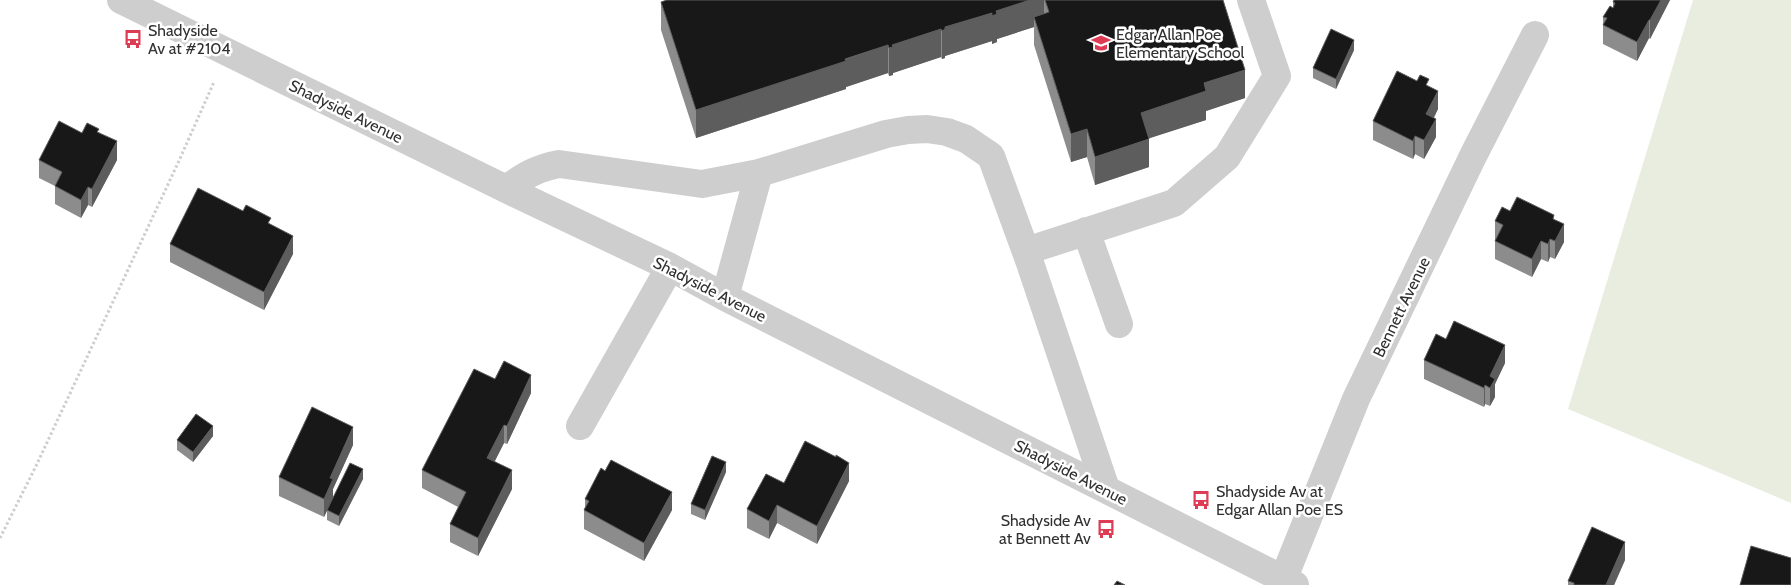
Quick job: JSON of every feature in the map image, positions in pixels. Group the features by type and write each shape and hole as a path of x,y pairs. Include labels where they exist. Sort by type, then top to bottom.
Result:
{"street":[{"name":"Shadyside Avenue","path":"121,0 506,189 670,267 725,297 1106,489 1287,583"},
{"path":"1026,251 1174,203 1227,157 1277,76 1251,0"},
{"name":"Bennett Avenue","path":"1287,583 1356,399 1473,156 1535,35"},
{"path":"506,189 526,175 542,167 559,164 702,184 759,173 886,134 927,129 947,132 966,139 991,156 1026,251 1106,489"},
{"path":"725,297 759,173"},
{"path":"1086,231 1120,324"},
{"path":"580,426 670,267"}],"path":[{"path":"0,538 36,466 228,52"}],"shaded area":[{"path":"1693,0 1791,0 1791,503 1568,409"}],"building":[{"path":"667,0 1030,0 996,11 997,14 992,16 992,13 945,27 942,31 941,29 892,45 893,47 889,48 888,45 845,59 846,61 696,110 661,2"},
{"path":"1045,0 1223,0 1245,70 1204,83 1206,91 1141,113 1149,139 1095,157 1087,129 1071,134 1034,17 1049,12"},
{"path":"1614,0 1661,0 1637,42 1603,25 1607,18 1603,17 1610,6 1613,8"},
{"path":"1331,29 1354,40 1336,79 1313,68"},
{"path":"1397,71 1417,81 1420,75 1429,79 1426,85 1438,91 1426,114 1436,119 1424,140 1415,136 1413,141 1373,121"},
{"path":"59,121 82,133 87,123 99,129 97,132 117,141 92,189 88,187 81,200 55,186 62,172 39,160"},
{"path":"198,188 243,211 246,205 271,218 268,223 293,236 264,292 170,244"},
{"path":"1517,197 1554,215 1553,219 1564,224 1555,241 1550,239 1548,244 1541,241 1532,259 1495,241 1503,225 1495,221 1502,207 1510,211"},
{"path":"1454,321 1505,345 1490,376 1495,379 1490,388 1485,385 1484,388 1424,360 1436,334 1446,339"},
{"path":"504,361 531,375 507,426 504,425 487,458 512,470 478,538 450,524 466,492 422,470 474,369 495,379"},
{"path":"312,407 353,427 330,478 333,479 324,499 279,477"},
{"path":"196,414 213,426 193,452 177,440"},
{"path":"805,441 849,463 817,526 777,505 769,521 747,509 766,474 784,483"},
{"path":"712,456 726,462 705,510 691,504"},
{"path":"611,460 672,492 644,543 584,510 589,501 585,499 601,468 605,471"},
{"path":"350,463 363,469 339,516 327,510"},
{"path":"1592,527 1625,542 1606,585 1574,585 1574,583 1568,581"},
{"path":"1751,546 1791,558 1791,585 1740,585"},
{"path":"1117,581 1125,585 1114,585"}],"place":[{"name":"Shadyside Av at #2104","path":"133,39"},
{"name":"Edgar Allan Poe Elementary School","path":"1101,43"},
{"name":"Shadyside Av at Edgar Allan Poe ES","path":"1201,500"},
{"name":"Shadyside Av at Bennett Av","path":"1106,529"}]}
